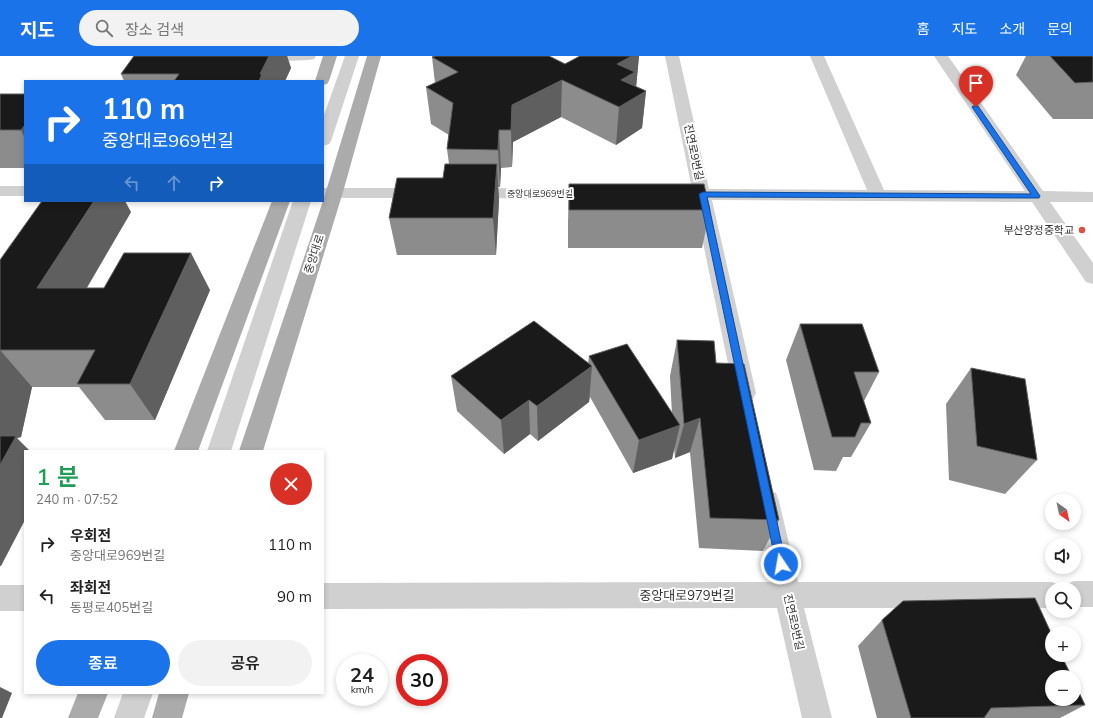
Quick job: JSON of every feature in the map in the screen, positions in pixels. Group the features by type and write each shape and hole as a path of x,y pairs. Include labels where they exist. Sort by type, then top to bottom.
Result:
{"main road":[{"path":"322,80 330,56"},
{"name":"중앙대로","path":"251,450 328,192 374,56"},
{"path":"186,450 281,202"},
{"path":"83,718 93,694"},
{"path":"167,718 174,694"}],"street":[{"path":"247,59 309,56"},
{"path":"324,138 352,56"},
{"name":"진연로9번길","path":"672,56 703,194 748,410"},
{"path":"817,56 878,195"},
{"path":"941,56 1093,278"},
{"path":"0,191 24,191"},
{"name":"중앙대로969번길","path":"328,192 616,194"},
{"path":"664,194 1093,196"},
{"path":"219,450 302,202"},
{"name":"진연로9번길","path":"763,480 787,595 816,718"},
{"name":"중앙대로979번길","path":"324,596 1045,594"},
{"path":"1081,594 1093,594"},
{"path":"0,598 24,598"},
{"path":"129,718 138,694"}],"building":[{"path":"134,56 269,56 260,74 262,74 259,80 175,80 179,74 121,74"},
{"path":"549,56 565,64 580,56 632,56 617,64 635,72 621,80 646,91 619,107 562,80 512,105 511,130 499,130 498,150 447,149 453,103 426,87 458,72 432,57"},
{"path":"1050,56 1093,56 1093,82 1075,83"},
{"path":"0,94 24,94 24,126 21,130 0,130"},
{"path":"445,164 497,164 493,218 389,218 397,178 443,178"},
{"path":"569,184 704,184 710,210 569,210"},
{"path":"41,202 93,202 37,288 104,288 124,253 191,253 130,384 77,384 95,350 0,350 0,260"},
{"path":"534,321 592,366 537,406 529,400 501,420 451,376"},
{"path":"800,324 862,324 879,372 854,372 871,423 861,423 855,437 832,437"},
{"path":"677,340 714,341 716,363 744,364 779,520 710,518 700,418 684,424"},
{"path":"627,344 680,425 639,440 589,356"},
{"path":"971,368 1025,379 1037,460 977,446"},
{"path":"0,436 16,436 0,465"},
{"path":"1035,598 1048,626 1045,626 1045,662 1064,662 1068,670 1045,670 1045,706 1054,706 991,708 984,718 911,718 882,620 903,601"},
{"path":"1081,697 1085,705 1081,705"}],"place":[{"name":"부산양정중학교","path":"1082,230"}],"route":[{"path":"781,564 703,194 1036,196 976,107"}]}
